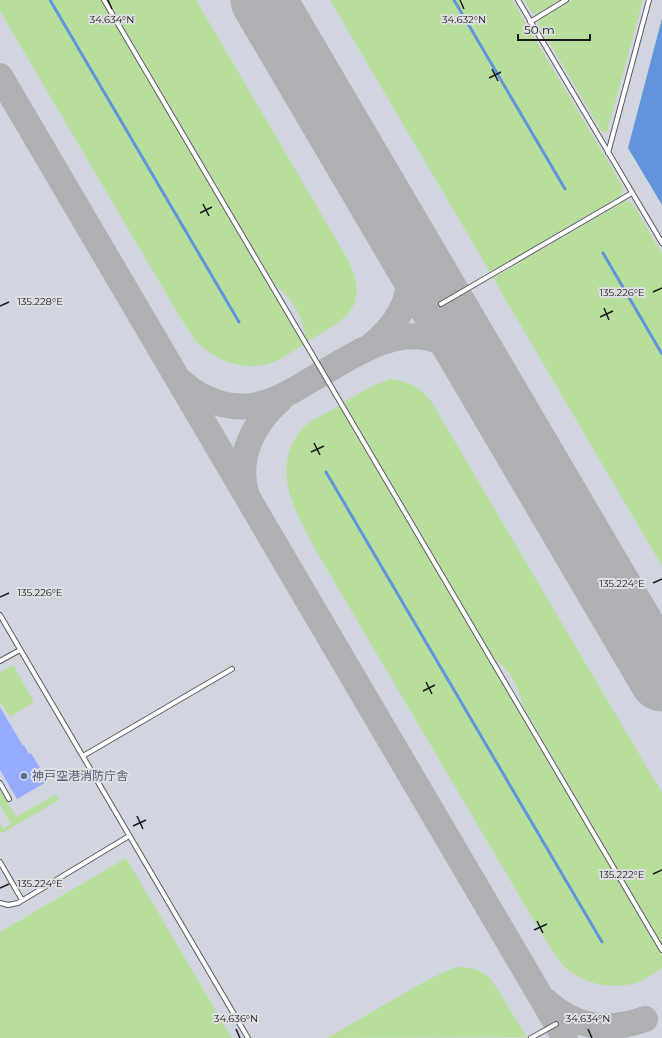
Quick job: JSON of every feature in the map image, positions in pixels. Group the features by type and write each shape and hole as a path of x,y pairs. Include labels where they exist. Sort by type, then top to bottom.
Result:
{"lane":[{"path":"104,0 662,950"},
{"path":"518,0 662,243"},
{"path":"530,22 566,0"},
{"path":"608,153 649,0"},
{"path":"442,304 632,193"},
{"path":"0,615 248,1038"},
{"path":"0,661 20,650"},
{"path":"83,756 232,669"},
{"path":"0,783 9,799"},
{"path":"0,903 12,905 22,900 129,836"},
{"path":"0,862 22,900"},
{"path":"531,1038 556,1024"}],"shaded area":[{"path":"0,0 662,0 662,18 628,148 662,205 662,1038 215,1038 114,865 0,932"}],"green space":[{"path":"0,0 101,0 303,345 271,363 251,366 240,365 220,358 210,353 195,340 0,11"},
{"path":"108,0 196,0 347,258 354,274 357,288 355,300 351,309 344,318 334,326 308,341 297,310 287,296 276,286"},
{"path":"330,0 512,0 623,187 620,196 490,272"},
{"path":"524,0 560,0 536,14 533,14"},
{"path":"572,0 643,0 607,132 602,132 538,23 539,20"},
{"path":"625,201 634,206 662,254 662,566 493,278"},
{"path":"390,379 408,383 418,388 431,401 662,793 662,944 523,706 513,679 505,668 494,658 344,402 372,386"},
{"path":"339,406 662,956 662,968 644,979 628,985 618,986 597,984 577,976 561,963 539,929 318,554 302,524 289,492 287,461 292,445 305,425"},
{"path":"13,665 34,702 10,717 2,704 0,705 0,672"},
{"path":"0,790 15,815 18,816 56,794 59,800 2,833 0,832 0,824 3,829 11,824 0,804"},
{"path":"126,858 232,1038 0,1038 0,932"},
{"path":"456,967 475,969 491,979 527,1037 327,1038 431,978"}],"water":[{"path":"662,18 662,205 628,148"}],"building":[{"name":"神戸空港消防庁舎","path":"0,707 23,746 24,745 29,754 31,753 48,781 17,799 0,770"}],"waterway":[{"path":"50,0 239,322"},
{"path":"454,0 565,189"},
{"path":"603,253 662,354"},
{"path":"326,472 602,942"}],"taxiway":[{"path":"0,76 565,1038"},
{"path":"372,345 385,334 395,322 407,296 409,267 407,252 402,236"},
{"path":"182,382 196,393 222,404 233,406 255,405 265,403 285,395 373,346 395,338 416,336 438,341 460,353 483,374"},
{"path":"246,493 243,466 250,441 255,429 263,418 281,399"},
{"path":"546,1001 568,1017 593,1025 619,1025 645,1019"}],"runway":[{"path":"263,0 662,679"}],"place":[{"name":"神戸空港消防庁舎","path":"24,776"}]}
